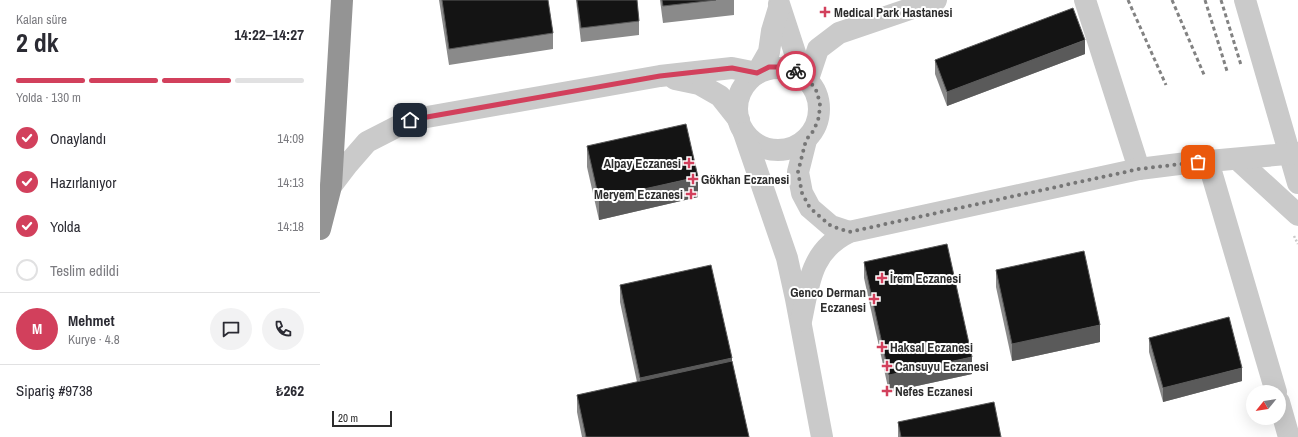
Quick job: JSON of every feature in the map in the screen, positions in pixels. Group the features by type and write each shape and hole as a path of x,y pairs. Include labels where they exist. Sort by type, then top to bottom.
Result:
{"highway":[{"path":"320,229 331,186 342,0"}],"street":[{"path":"808,79 818,49 839,33 936,0"},
{"path":"1085,0 1139,169"},
{"path":"1245,0 1294,154 1298,182"},
{"path":"660,76 699,84 720,96 754,143 767,149 780,150 794,148 806,140 814,130 819,117 820,103 816,90 797,59 779,4"},
{"path":"757,73 769,52 772,31 779,4"},
{"path":"808,79 796,71 783,67 769,67 757,73 746,82 739,94 736,107 741,126 786,258 801,321 822,437"},
{"path":"331,186 347,165 368,142 410,120 660,76 732,68 757,73"},
{"path":"806,140 798,172 802,193 810,208 831,226 849,232"},
{"path":"801,321 813,268 820,256 837,238 849,232 1139,169 1187,162 1294,154"},
{"path":"1237,159 1298,215"},
{"path":"1208,161 1274,385"},
{"path":"1286,425 1289,437"}],"building":[{"path":"442,0 548,0 553,33 449,49"},
{"path":"577,0 637,0 639,21 581,28"},
{"path":"662,0 716,0 663,6"},
{"path":"1073,8 1085,40 947,92 935,60"},
{"path":"686,124 698,177 599,199 587,146"},
{"path":"947,244 972,357 889,375 864,262"},
{"path":"1084,251 1100,325 1012,344 996,270"},
{"path":"711,265 732,358 640,378 620,285"},
{"path":"1229,317 1242,368 1163,388 1149,338"},
{"path":"732,361 749,437 586,437 577,395"},
{"path":"994,402 1001,437 901,437 898,422"}],"railway":[{"path":"1128,0 1166,85"},
{"path":"1172,0 1205,77"},
{"path":"1205,0 1227,71"},
{"path":"1221,0 1241,65"}],"way so far":[{"path":"796,71 808,79 816,90 820,103 819,117 814,130 806,140 798,172 802,193 810,208 831,226 849,232 1139,169 1187,162 1198,162"}],"place":[{"name":"Medical Park Hastanesi","path":"825,12"},
{"name":"Alpay Eczanesi","path":"689,163"},
{"name":"Gökhan Eczanesi","path":"693,179"},
{"name":"Meryem Eczanesi","path":"691,194"},
{"name":"İrem Eczanesi","path":"882,278"},
{"name":"Genco Derman Eczanesi","path":"874,299"},
{"name":"Haksal Eczanesi","path":"882,347"},
{"name":"Cansuyu Eczanesi","path":"887,366"},
{"name":"Nefes Eczanesi","path":"887,391"}],"route":[{"path":"410,120 660,76 732,68 757,73 769,67 783,67 796,71"}]}
